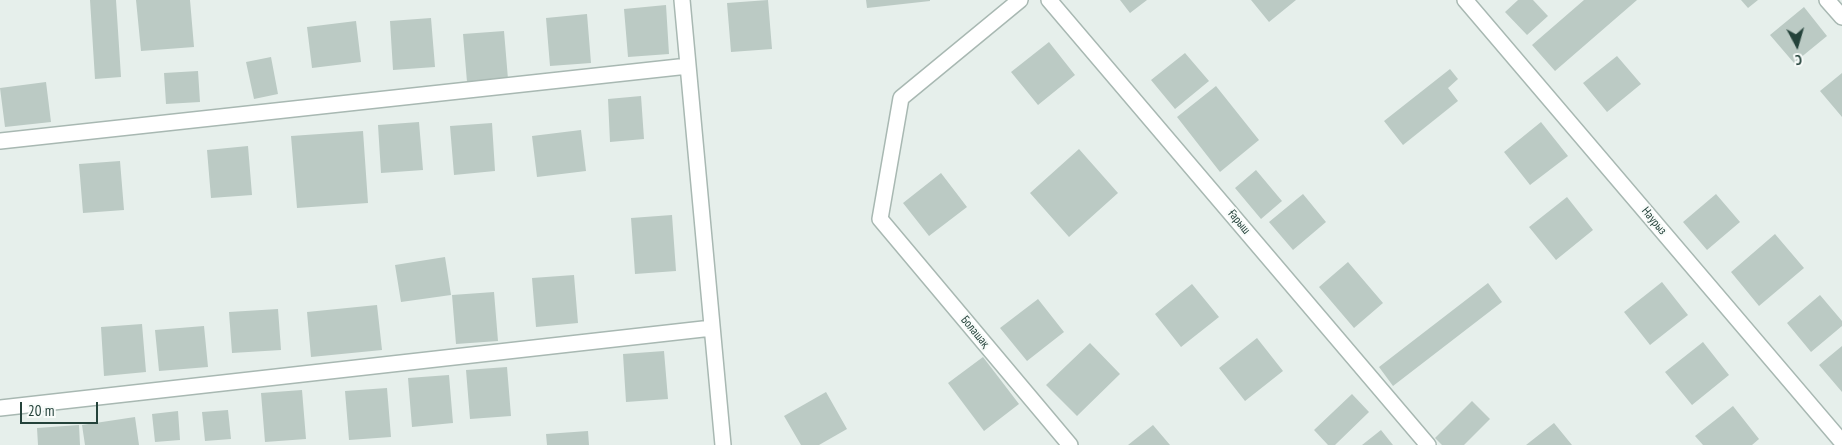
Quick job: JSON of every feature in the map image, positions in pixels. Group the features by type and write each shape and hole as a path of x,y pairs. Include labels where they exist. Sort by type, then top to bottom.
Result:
{"street":[{"path":"682,0 723,445"},
{"name":"Болашақ","path":"1020,0 900,98 880,219 1070,445"},
{"name":"Ғарыш","path":"1049,0 1428,445"},
{"name":"Наурыз","path":"1465,0 1842,442"},
{"path":"1827,0 1842,17"},
{"path":"0,142 688,66"},
{"path":"0,408 712,328"}],"building":[{"path":"90,0 116,0 121,77 95,79"},
{"path":"136,0 190,0 194,47 141,51"},
{"path":"768,0 772,49 731,52 727,3"},
{"path":"866,0 930,0 930,1 867,8"},
{"path":"1120,0 1147,0 1130,13"},
{"path":"1251,0 1296,0 1269,22"},
{"path":"1518,0 1533,0 1548,16 1527,35 1505,12"},
{"path":"1584,0 1637,0 1555,71 1532,45"},
{"path":"1741,0 1758,0 1748,8"},
{"path":"666,5 669,54 628,57 624,9"},
{"path":"1804,7 1827,36 1794,63 1770,35"},
{"path":"587,14 591,63 550,66 546,18"},
{"path":"431,18 435,67 393,70 390,21"},
{"path":"356,21 361,62 312,68 307,27"},
{"path":"504,31 508,79 467,82 463,34"},
{"path":"1049,42 1075,75 1038,105 1011,72"},
{"path":"1185,53 1209,81 1175,109 1151,80"},
{"path":"1617,56 1641,84 1607,112 1583,83"},
{"path":"271,57 278,94 254,99 246,62"},
{"path":"1450,69 1458,79 1448,88 1458,101 1403,145 1384,121"},
{"path":"198,71 200,102 166,104 164,73"},
{"path":"1842,73 1842,117 1820,91"},
{"path":"46,82 51,122 5,127 0,88"},
{"path":"1216,86 1259,140 1220,172 1177,117"},
{"path":"641,96 644,139 610,142 608,99"},
{"path":"419,122 423,170 381,173 378,125"},
{"path":"1541,122 1568,156 1530,185 1504,152"},
{"path":"492,123 495,171 454,175 450,126"},
{"path":"581,130 586,171 537,177 532,136"},
{"path":"363,131 368,203 297,208 291,136"},
{"path":"248,146 252,195 211,198 207,150"},
{"path":"1079,149 1118,193 1069,237 1030,193"},
{"path":"120,161 124,210 83,213 79,164"},
{"path":"1256,170 1282,201 1261,219 1235,188"},
{"path":"941,173 967,207 929,236 903,203"},
{"path":"1303,194 1326,222 1293,250 1269,222"},
{"path":"1716,194 1740,222 1707,250 1683,222"},
{"path":"1567,197 1593,230 1556,260 1529,227"},
{"path":"672,215 676,271 635,274 631,218"},
{"path":"1775,234 1804,268 1759,306 1731,272"},
{"path":"445,257 451,295 401,302 395,265"},
{"path":"1348,262 1383,303 1354,328 1319,287"},
{"path":"574,275 578,323 536,327 532,278"},
{"path":"1662,282 1688,315 1650,345 1624,312"},
{"path":"1488,283 1502,302 1393,386 1379,367"},
{"path":"1192,284 1219,317 1181,347 1155,314"},
{"path":"494,292 498,341 456,344 452,295"},
{"path":"1820,295 1842,321 1842,326 1811,352 1787,323"},
{"path":"1038,299 1064,332 1027,361 1000,328"},
{"path":"377,305 382,350 311,357 307,312"},
{"path":"278,309 281,350 232,353 229,312"},
{"path":"142,324 146,372 104,376 101,327"},
{"path":"204,326 208,367 159,371 155,330"},
{"path":"1257,338 1283,371 1245,401 1219,368"},
{"path":"1703,342 1729,375 1692,405 1665,372"},
{"path":"1090,343 1120,374 1077,416 1046,385"},
{"path":"1842,346 1842,392 1819,365"},
{"path":"664,351 668,399 626,402 623,354"},
{"path":"983,357 1019,404 984,431 948,383"},
{"path":"507,367 511,416 470,419 466,370"},
{"path":"449,375 453,423 412,427 408,378"},
{"path":"387,388 391,437 349,440 345,391"},
{"path":"302,390 306,439 265,442 261,393"},
{"path":"826,392 847,429 819,445 801,445 784,416"},
{"path":"1352,394 1369,412 1335,445 1328,445 1314,430"},
{"path":"1472,401 1490,419 1464,445 1442,445 1435,438"},
{"path":"1733,406 1759,439 1752,445 1703,445 1695,436"},
{"path":"228,410 231,439 205,441 202,412"},
{"path":"178,411 180,440 155,442 152,414"},
{"path":"135,417 139,445 85,445 82,425"},
{"path":"1554,423 1572,445 1526,445"},
{"path":"79,425 80,445 38,445 37,428"},
{"path":"1153,425 1170,445 1128,445"},
{"path":"1381,430 1393,445 1362,445"},
{"path":"588,431 589,445 547,445 546,434"}]}
